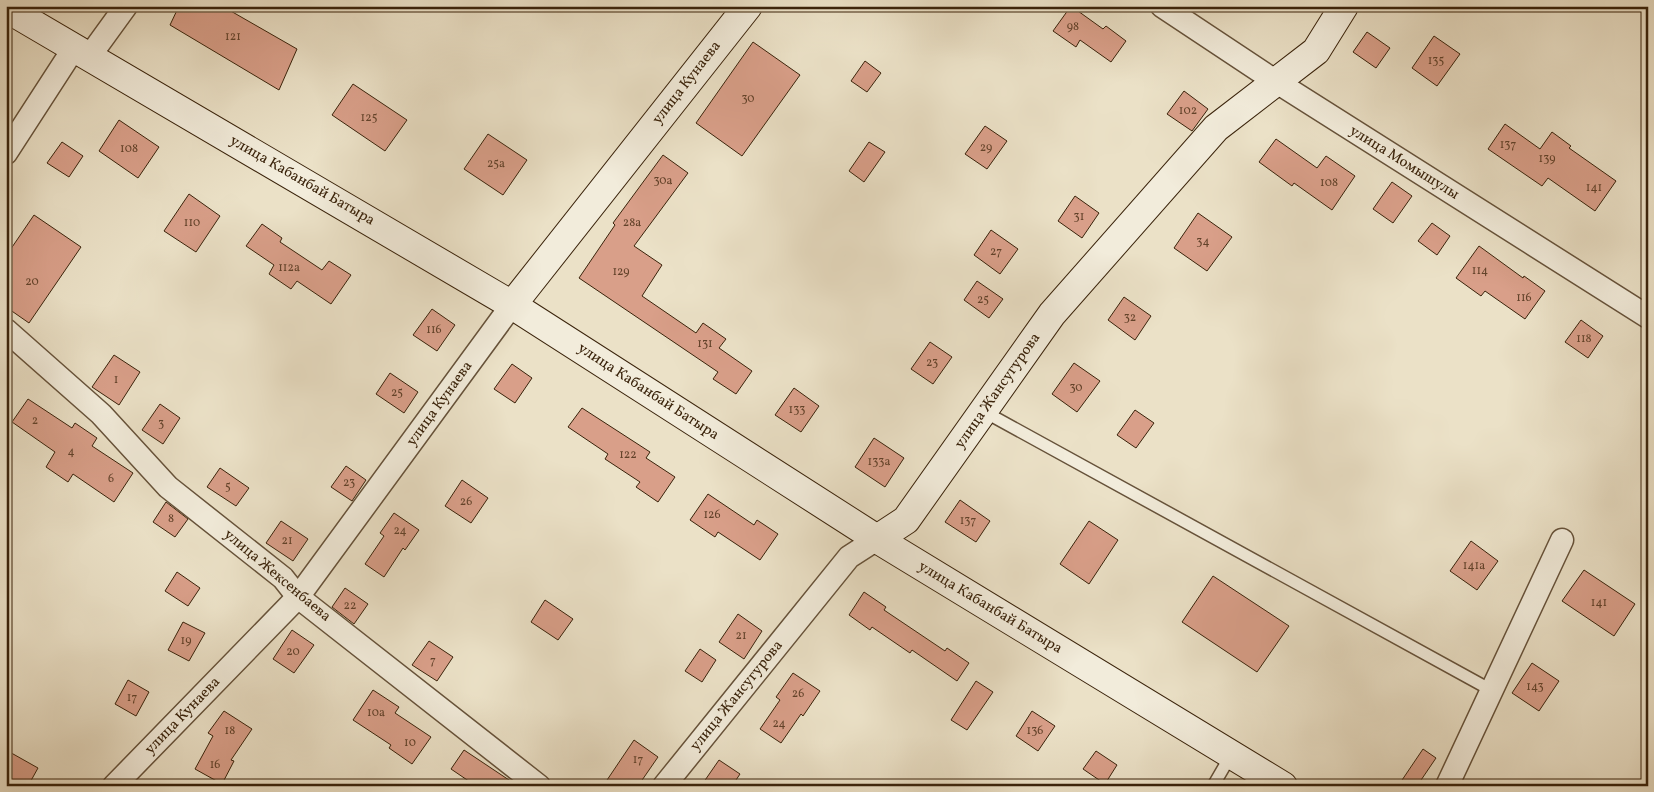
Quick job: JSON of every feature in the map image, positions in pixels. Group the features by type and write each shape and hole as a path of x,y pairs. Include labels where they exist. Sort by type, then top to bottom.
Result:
{"street":[{"path":"6,153 82,52 126,6"},
{"name":"улица Кунаева","path":"114,786 298,597 512,305 748,6"},
{"name":"улица Момышулы","path":"1162,6 1274,81 1648,317"},
{"name":"улица Жансугурова","path":"664,786 849,558 906,520 1052,314 1216,128 1316,50 1344,6"},
{"name":"улица Кабанбай Батыра","path":"6,8 512,305 877,539 1283,786"},
{"name":"улица Жексенбаева","path":"6,330 101,414 168,486 283,578 298,597 539,786"},
{"path":"1447,786 1562,540"}],"lane":[{"path":"983,411 1492,690"},
{"path":"1213,786 1231,755"}],"building":[{"path":"179,6 222,6 297,49 279,90 170,25"},
{"path":"1071,6 1103,29 1106,26 1126,41 1111,62 1080,40 1076,47 1053,31"},
{"path":"1367,32 1390,48 1376,68 1353,52"},
{"path":"1434,36 1460,54 1437,86 1412,68"},
{"path":"753,42 800,75 742,156 696,123"},
{"path":"865,61 881,73 867,92 851,81"},
{"path":"353,84 407,120 385,151 332,115"},
{"path":"1184,91 1208,109 1192,131 1167,114"},
{"path":"119,120 159,147 138,178 99,151"},
{"path":"1505,124 1540,149 1552,132 1571,146 1569,148 1616,181 1595,211 1548,178 1542,186 1488,149"},
{"path":"985,126 1007,141 987,169 965,154"},
{"path":"488,134 527,160 503,195 464,169"},
{"path":"1276,139 1317,168 1326,156 1355,176 1332,210 1294,183 1292,186 1259,162"},
{"path":"62,142 83,156 69,177 47,163"},
{"path":"869,142 885,152 864,182 849,171"},
{"path":"663,155 688,173 634,246 662,265 642,296 696,333 703,323 726,339 719,348 752,371 736,394 713,379 718,372 579,278 615,225 613,223"},
{"path":"1392,182 1412,196 1393,223 1373,209"},
{"path":"189,194 220,216 196,252 164,231"},
{"path":"1075,196 1099,213 1082,238 1058,221"},
{"path":"1198,213 1232,237 1207,271 1174,248"},
{"path":"34,215 81,247 29,323 6,307 6,256"},
{"path":"1432,223 1450,236 1437,255 1418,241"},
{"path":"262,224 282,238 280,242 322,270 329,261 351,275 331,304 297,281 291,289 269,274 274,265 246,246"},
{"path":"991,230 1018,249 1000,274 974,255"},
{"path":"1479,246 1523,278 1524,276 1545,291 1525,319 1485,291 1481,296 1456,278"},
{"path":"977,281 1003,299 989,318 964,300"},
{"path":"1124,297 1151,316 1135,340 1108,320"},
{"path":"432,309 455,325 437,351 413,335"},
{"path":"1581,320 1603,336 1588,358 1565,342"},
{"path":"930,342 952,357 933,384 911,369"},
{"path":"114,355 140,372 119,405 92,387"},
{"path":"1074,363 1100,381 1077,412 1052,394"},
{"path":"512,364 532,378 515,403 494,389"},
{"path":"390,373 418,392 404,413 376,394"},
{"path":"794,388 819,406 801,432 775,415"},
{"path":"28,399 72,428 75,423 97,438 92,446 133,473 114,502 73,474 68,482 46,467 55,452 12,422"},
{"path":"160,404 180,418 163,444 142,430"},
{"path":"582,408 650,452 646,458 675,477 658,502 636,487 640,482 605,459 608,454 568,427"},
{"path":"1135,410 1154,423 1136,448 1117,435"},
{"path":"874,438 904,458 885,487 855,467"},
{"path":"346,466 366,480 352,501 331,487"},
{"path":"220,468 249,488 236,506 207,487"},
{"path":"462,480 488,498 471,523 445,506"},
{"path":"708,494 754,525 757,520 778,534 760,560 718,532 715,537 690,520"},
{"path":"960,500 990,521 976,542 945,522"},
{"path":"166,502 188,519 175,537 153,522"},
{"path":"394,513 419,530 405,550 403,548 384,577 365,564 384,536 380,533"},
{"path":"281,521 308,539 293,561 266,543"},
{"path":"1089,521 1118,540 1089,584 1060,564"},
{"path":"1471,541 1498,561 1477,590 1450,571"},
{"path":"1584,570 1635,604 1614,636 1562,601"},
{"path":"177,572 200,588 188,606 165,591"},
{"path":"1213,576 1289,626 1257,672 1182,622"},
{"path":"345,588 368,604 354,624 332,607"},
{"path":"864,592 886,607 884,610 945,651 947,648 969,663 957,681 912,650 910,653 872,627 870,630 849,615"},
{"path":"545,600 573,619 558,640 531,622"},
{"path":"738,614 762,631 744,659 719,642"},
{"path":"183,622 205,633 189,661 168,650"},
{"path":"292,630 314,645 294,673 273,659"},
{"path":"429,641 453,657 437,681 412,665"},
{"path":"700,649 716,660 702,682 685,671"},
{"path":"1532,663 1559,681 1539,711 1512,693"},
{"path":"793,673 820,691 781,743 760,729 780,700 776,697"},
{"path":"128,680 149,692 136,716 115,704"},
{"path":"976,681 993,692 967,730 951,720"},
{"path":"373,690 399,707 395,713 431,737 412,764 389,748 391,745 353,720"},
{"path":"224,711 252,729 231,760 234,761 222,784 195,769 213,736 208,733"},
{"path":"1032,711 1055,726 1038,751 1016,736"},
{"path":"634,740 658,757 638,786 603,786"},
{"path":"1423,749 1436,758 1417,786 1398,786"},
{"path":"6,750 38,768 28,786 18,786 6,779"},
{"path":"464,750 517,786 476,786 451,769"},
{"path":"1096,751 1117,765 1105,784 1083,769"},
{"path":"719,760 740,774 732,786 701,786"}]}
